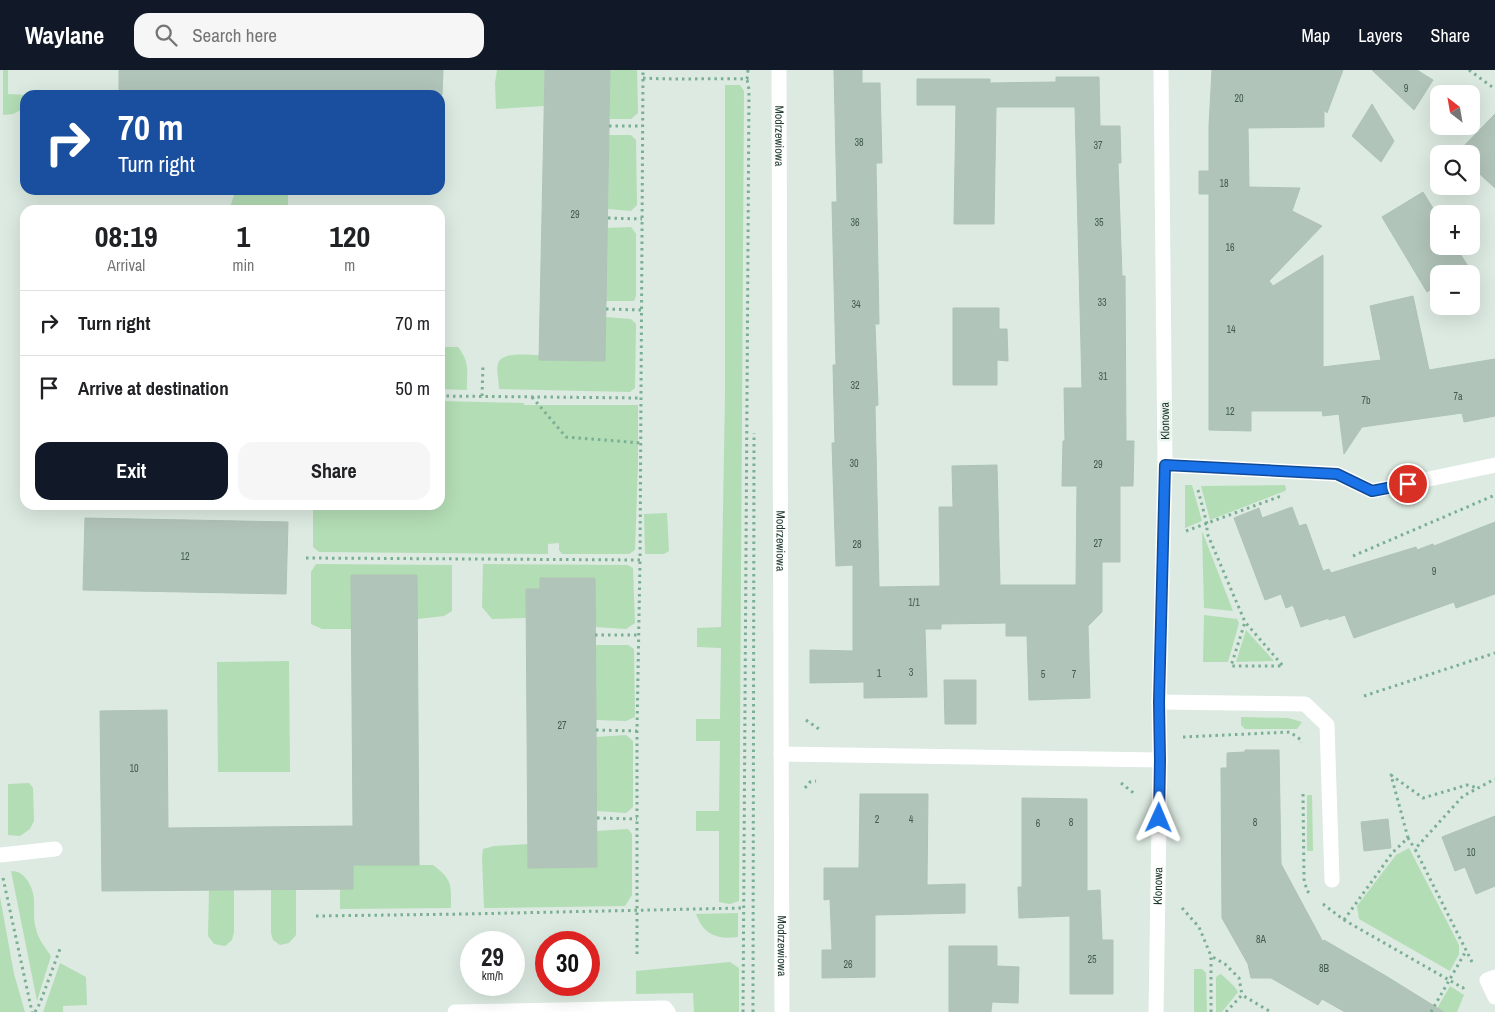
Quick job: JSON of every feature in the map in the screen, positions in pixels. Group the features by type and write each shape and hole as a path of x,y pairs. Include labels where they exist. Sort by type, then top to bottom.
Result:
{"street":[{"name":"Modrzewiowa","path":"779,70 782,1012"},
{"name":"Klonowa","path":"1156,1012 1160,760 1159,702 1165,465 1161,70"},
{"path":"1165,465 1337,474 1372,491 1495,465"},
{"path":"1159,702 1305,704 1328,725 1332,880"},
{"path":"781,754 1160,760"},
{"path":"0,855 55,849"},
{"path":"1495,977 1487,980 1495,997"},
{"path":"455,1012 665,1008 668,1012"}],"path":[{"path":"637,954 637,731 643,70"},
{"path":"743,1012 749,235 748,70"},
{"path":"1469,70 1495,89"},
{"path":"643,78 672,80 703,78 747,79"},
{"path":"609,126 642,126"},
{"path":"608,218 642,219"},
{"path":"606,309 641,310"},
{"path":"482,396 483,365"},
{"path":"445,396 641,398"},
{"path":"531,397 566,437 641,443"},
{"path":"752,1012 754,432"},
{"path":"1196,482 1207,524 1207,533 1245,622 1283,666 1232,666 1245,622"},
{"path":"1207,524 1285,495"},
{"path":"1353,556 1495,495"},
{"path":"306,558 640,560"},
{"path":"595,635 638,635"},
{"path":"1364,696 1495,653"},
{"path":"804,718 825,733"},
{"path":"596,730 637,731"},
{"path":"1474,966 1408,838 1390,775 1423,798 1466,785 1478,788"},
{"path":"1415,849 1463,796 1495,779"},
{"path":"801,794 810,782 817,780"},
{"path":"1120,782 1137,795 1140,802"},
{"path":"597,818 637,819"},
{"path":"1344,920 1393,852 1408,838"},
{"path":"0,855 4,887 34,1012"},
{"path":"316,916 743,908"},
{"path":"34,1012 40,1003 61,946"},
{"path":"1430,1012 1466,951"},
{"path":"1211,1012 1211,956 1224,964 1239,978 1242,995 1271,1012"},
{"path":"1226,1012 1242,995"}],"green space":[{"path":"3,70 8,70 8,94 20,95 20,110 13,114 3,115"},
{"path":"497,70 545,70 544,106 496,109 495,83"},
{"path":"610,70 637,70 638,113 631,119 610,119"},
{"path":"725,85 740,85 744,91 739,901 730,904 719,902 719,831 696,831 696,811 719,811 720,741 696,741 696,719 720,719 721,648 697,647 697,628 721,627 725,395"},
{"path":"609,135 631,135 636,140 637,205 631,211 608,209"},
{"path":"234,195 288,195 288,205 231,205"},
{"path":"631,227 636,234 636,296 634,301 606,301 607,228"},
{"path":"605,317 631,319 636,324 635,388 630,392 499,389 498,364 500,360 509,355 539,355 539,360 604,361"},
{"path":"445,347 458,347 462,352 467,367 467,390 445,389"},
{"path":"445,401 524,403 524,405 638,405 635,550 629,554 562,554 559,550 559,543 548,544 548,554 319,552 313,547 313,510 445,510"},
{"path":"1185,485 1192,485 1202,521 1185,528"},
{"path":"1285,485 1285,491 1210,520 1201,486"},
{"path":"667,513 669,551 664,554 645,554 644,514"},
{"path":"1202,531 1233,611 1204,608"},
{"path":"316,564 452,565 452,611 444,616 417,619 417,575 352,629 322,629 311,624 311,572"},
{"path":"483,564 628,565 633,568 635,623 626,629 595,627 595,578 540,578 540,589 526,589 526,618 492,619 482,607"},
{"path":"1204,615 1237,619 1239,623 1228,662 1203,662"},
{"path":"1246,630 1274,661 1236,662"},
{"path":"595,645 628,645 634,649 635,717 626,721 596,720"},
{"path":"289,661 290,772 218,772 217,662"},
{"path":"1241,717 1288,718 1302,722 1297,729 1245,729 1241,725"},
{"path":"626,735 633,741 633,807 626,813 597,811 596,737"},
{"path":"29,783 33,788 34,821 30,829 20,836 8,835 8,784"},
{"path":"1307,795 1312,795 1313,851 1307,851"},
{"path":"628,829 632,834 632,895 625,906 484,908 483,849 494,846 528,844 529,868 597,867 597,831"},
{"path":"1409,848 1459,945 1459,954 1450,971 1359,919 1357,906 1396,855"},
{"path":"353,865 433,865 444,875 450,884 451,908 340,909 340,889 353,888"},
{"path":"11,871 22,875 31,886 37,933 51,956 37,1001"},
{"path":"271,889 296,889 296,935 289,943 280,945 273,940 271,933"},
{"path":"209,890 234,890 234,932 232,940 225,946 214,944 208,936"},
{"path":"0,897 14,974 25,1012 0,1012"},
{"path":"738,913 738,937 730,938 717,936 707,931 696,914"},
{"path":"730,962 739,968 739,1012 694,1012 693,993 636,994 636,971"},
{"path":"60,963 86,977 87,1005 63,1006 63,1012 43,1012"},
{"path":"1194,969 1202,969 1206,973 1207,1012 1194,1012"},
{"path":"1221,974 1238,992 1222,1012 1216,1012 1216,978"},
{"path":"1450,986 1464,995 1457,1012 1435,1012"}],"building":[{"path":"119,70 443,70 442,90 119,90"},
{"path":"545,70 610,70 605,361 539,360"},
{"path":"834,70 862,70 862,83 880,83 882,163 876,163 879,324 875,324 878,405 875,406 879,587 940,586 939,507 953,507 952,466 997,465 1000,585 1076,585 1077,486 1062,486 1063,441 1065,441 1064,388 1082,388 1075,107 996,107 994,224 954,224 956,105 917,105 917,79 990,79 990,83 1056,82 1056,77 1099,77 1100,126 1120,126 1121,163 1118,163 1122,276 1125,276 1126,441 1134,441 1133,486 1120,486 1120,562 1102,562 1102,612 1088,626 1090,698 1029,700 1027,636 1006,636 1006,623 941,624 941,629 925,629 927,697 864,698 864,682 810,683 810,650 853,651 853,565 836,566 832,443 835,443 833,365 836,365 832,202 837,202"},
{"path":"1212,70 1343,70 1327,113 1324,110 1324,127 1248,128 1249,187 1300,188 1292,211 1322,226 1269,281 1273,286 1323,255 1323,367 1381,360 1370,306 1413,296 1429,370 1495,359 1495,416 1464,422 1462,413 1362,427 1344,454 1339,414 1323,416 1322,411 1251,411 1251,431 1209,430 1209,194 1199,194 1199,171 1209,171"},
{"path":"1372,70 1417,70 1433,80 1414,110"},
{"path":"1372,104 1394,141 1381,162 1352,136"},
{"path":"1495,114 1495,188 1480,174 1480,145 1465,145 1475,135 1480,135 1480,129"},
{"path":"1423,192 1431,205 1430,255 1461,255 1467,265 1430,265 1430,290 1427,292 1382,217"},
{"path":"953,308 999,308 999,329 1007,329 1008,361 997,360 997,385 953,385"},
{"path":"1292,507 1299,526 1306,524 1323,571 1329,569 1331,573 1416,547 1417,550 1433,544 1434,546 1495,522 1495,594 1456,608 1454,602 1354,638 1345,615 1301,627 1293,605 1286,608 1281,594 1265,600 1234,518 1259,508 1262,518"},
{"path":"85,518 288,522 286,594 83,590"},
{"path":"351,575 417,575 419,865 353,865 353,889 102,891 100,711 167,710 168,828 353,826"},
{"path":"540,578 595,578 597,867 528,868 526,589 540,589"},
{"path":"944,680 976,680 976,724 945,724"},
{"path":"1245,750 1279,750 1281,864 1323,942 1324,940 1444,1012 1345,1012 1322,999 1318,1005 1271,978 1251,978 1248,964 1222,918 1221,768 1227,768 1227,753 1245,752"},
{"path":"860,794 928,794 927,885 965,884 965,913 875,915 875,977 822,978 822,950 832,950 830,899 824,900 824,868 859,868"},
{"path":"1022,798 1087,799 1087,891 1100,890 1102,940 1113,940 1113,994 1070,994 1070,916 1019,918 1018,887 1022,887"},
{"path":"1495,816 1495,886 1476,894 1465,867 1455,871 1442,837"},
{"path":"1388,819 1391,848 1364,851 1361,822"},
{"path":"949,946 997,946 997,966 1019,967 1018,1003 992,1002 991,1012 949,1012"}],"route":[{"path":"1159,818 1159,702 1165,465 1337,474 1372,491 1408,484"}]}
